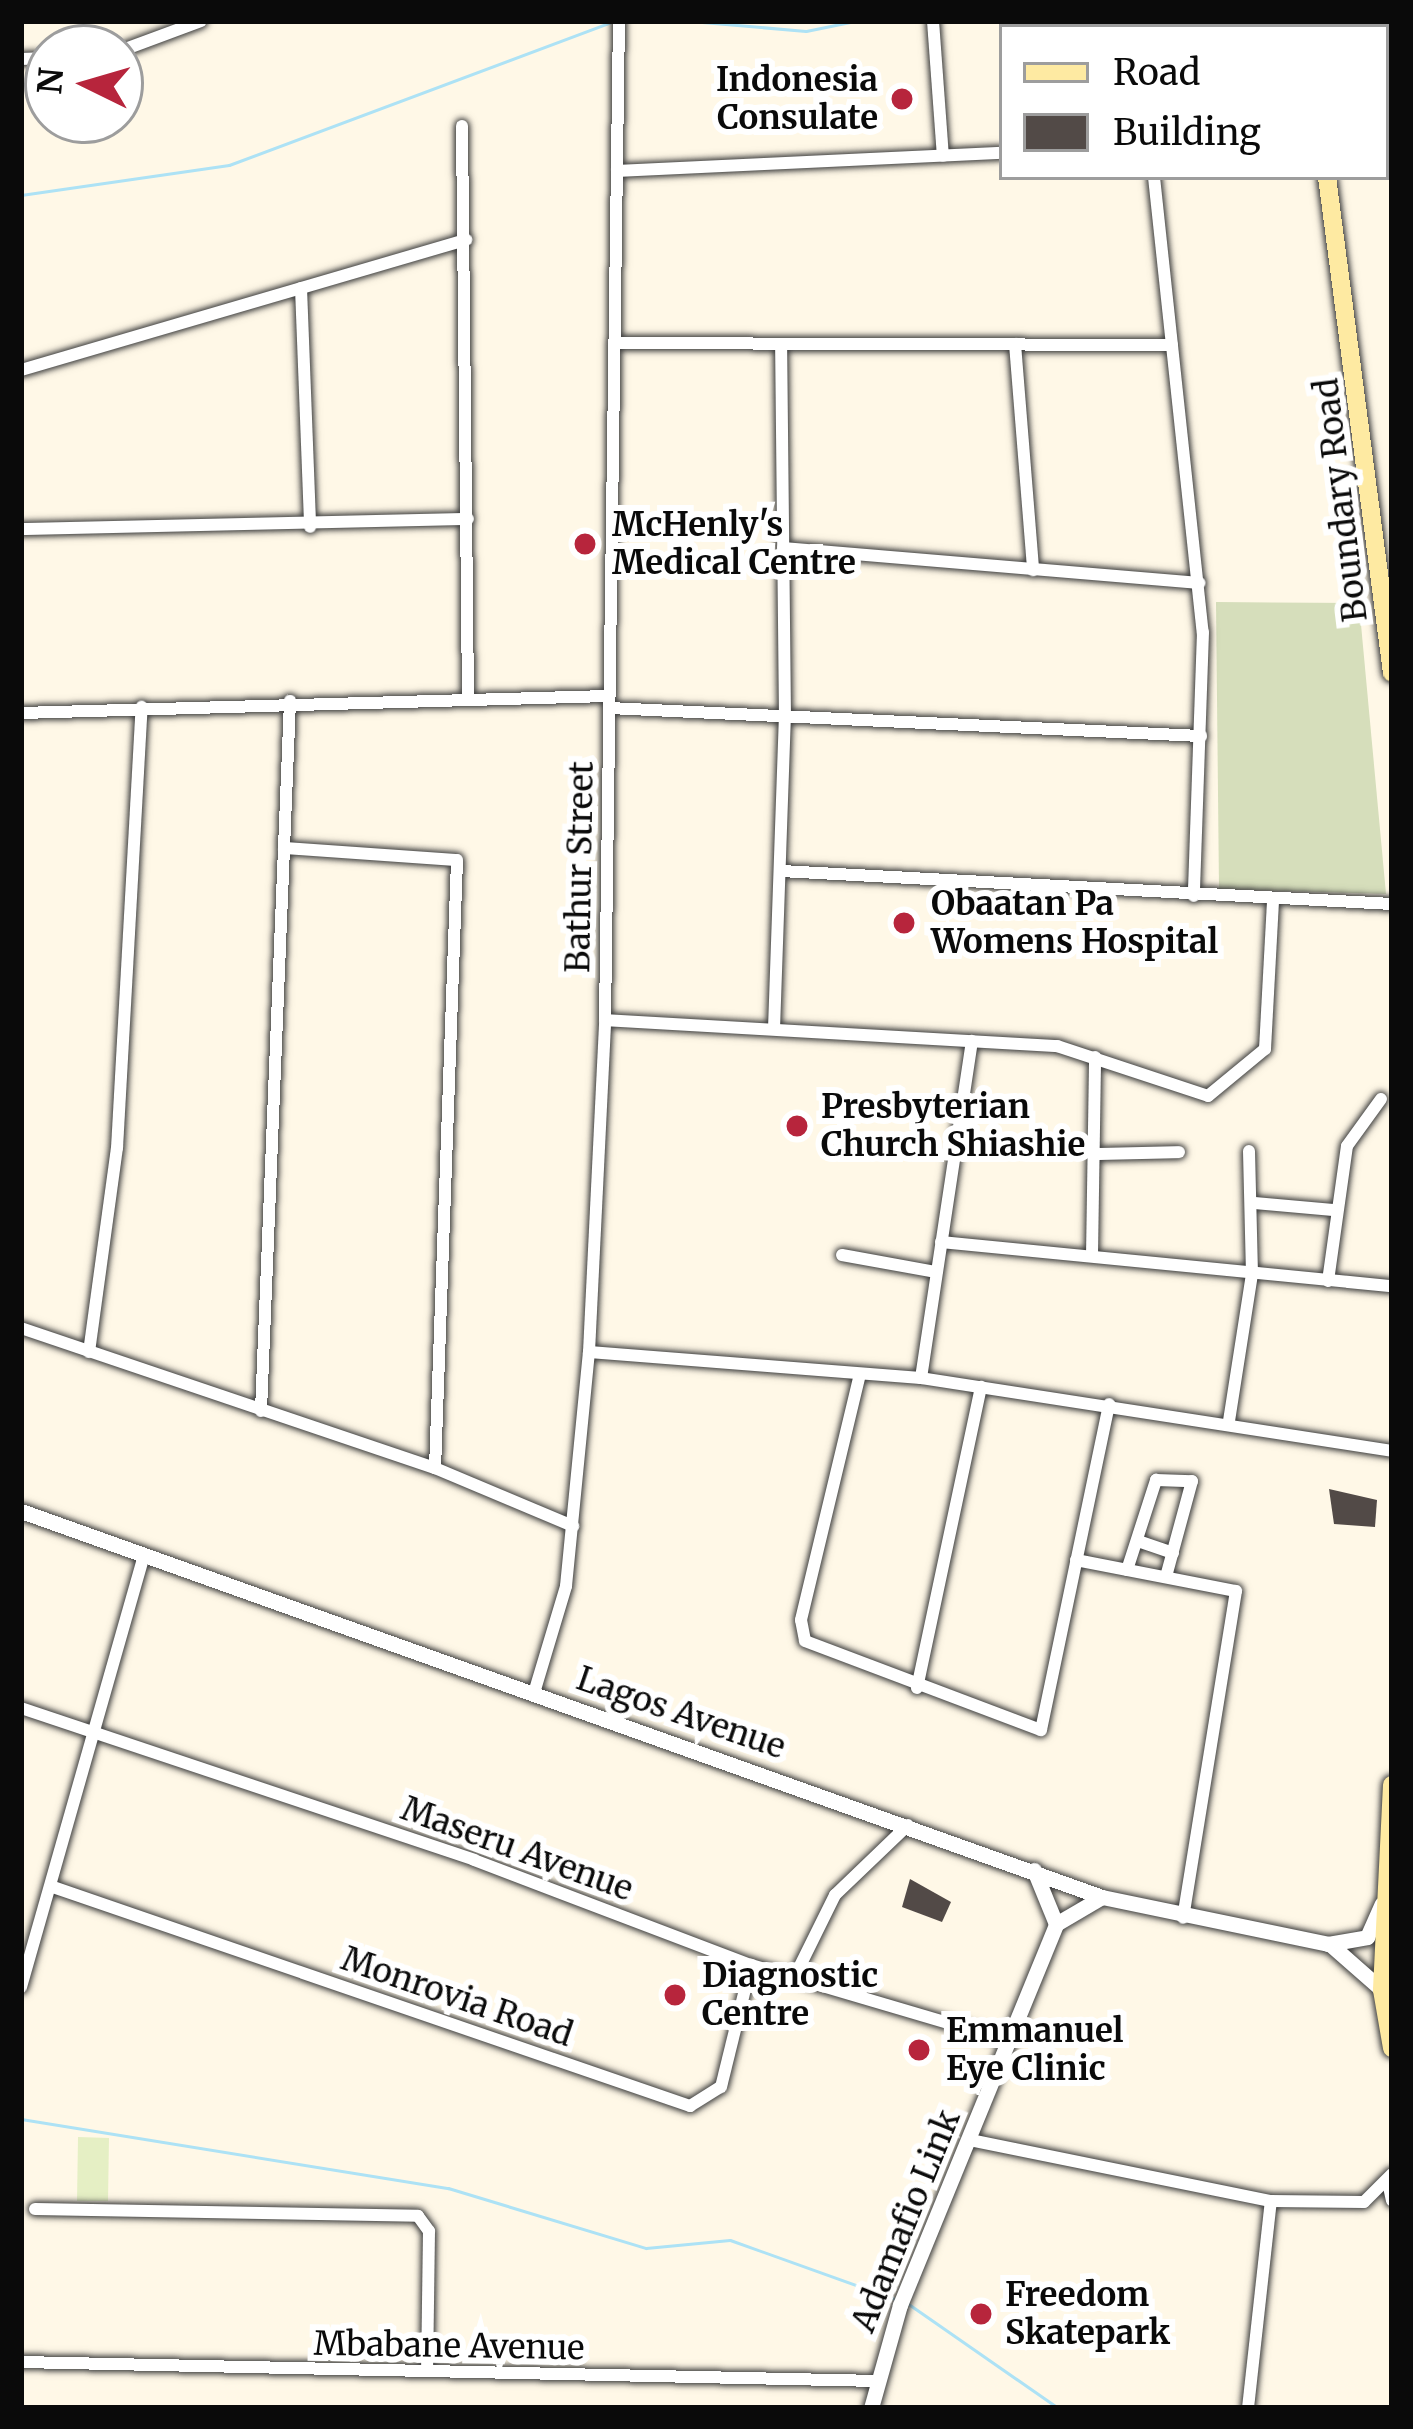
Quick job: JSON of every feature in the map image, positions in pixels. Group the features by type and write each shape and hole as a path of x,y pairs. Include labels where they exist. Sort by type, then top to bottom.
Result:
{"main road":[{"name":"Boundary Road","path":"1327,180 1392,673"},
{"path":"1392,1785 1382,1990 1392,2048"}],"street":[{"path":"144,42 202,21"},
{"path":"933,21 943,156"},
{"name":"Bathur Street","path":"534,1693 574,1526 589,1352 605,1019 619,28"},
{"path":"462,126 468,697"},
{"path":"617,172 999,153"},
{"path":"1154,180 1200,583 1201,736 1194,896"},
{"path":"21,370 466,240"},
{"path":"301,288 310,527"},
{"path":"614,343 1172,345"},
{"path":"1016,344 1033,570"},
{"path":"774,1029 785,717 781,345"},
{"path":"21,529 310,527 468,519"},
{"path":"783,548 1200,583"},
{"path":"21,713 468,697 1201,736"},
{"path":"261,1411 290,701"},
{"path":"89,1352 117,1148 142,707"},
{"path":"284,848 457,860 435,1468"},
{"path":"781,872 1392,904"},
{"path":"605,1019 972,1041 1095,1057 1208,1096 1265,1049 1273,899"},
{"path":"921,1378 972,1041"},
{"path":"1092,1255 1095,1057"},
{"path":"1328,1280 1333,1210 1347,1146 1381,1099"},
{"path":"1229,1421 1252,1274 1255,1203 1250,1151"},
{"path":"1094,1154 1179,1152"},
{"path":"1255,1203 1333,1210"},
{"path":"940,1242 1392,1286"},
{"path":"842,1255 936,1272"},
{"path":"21,1328 435,1468 574,1526"},
{"path":"589,1352 921,1378 1229,1421 1392,1451"},
{"path":"860,1374 801,1633 917,1688 1046,1728 1109,1404"},
{"path":"917,1688 981,1387"},
{"path":"1127,1570 1156,1480 1192,1481 1166,1577"},
{"name":"Lagos Avenue","path":"21,1511 1102,1897 1183,1918 1328,1944"},
{"path":"1138,1541 1173,1553"},
{"path":"21,1987 100,1732 144,1556"},
{"path":"1076,1560 1236,1591 1183,1918"},
{"name":"Maseru Avenue","path":"21,1708 751,1965 996,2037"},
{"path":"794,1978 835,1895 908,1825"},
{"path":"1034,1870 1056,1924 1102,1897"},
{"name":"Monrovia Road","path":"53,1887 691,2106 721,2087 751,1965"},
{"path":"1328,1944 1367,1937 1383,1901"},
{"name":"Adamafio Link","path":"871,2408 900,2305 1056,1924"},
{"path":"1328,1944 1382,1990"},
{"path":"970,2140 1271,2200 1364,2202 1390,2178"},
{"path":"1390,2178 1392,2201"},
{"path":"1247,2408 1271,2200"},
{"path":"34,2209 418,2216 428,2231 427,2370"},
{"name":"Mbabane Avenue","path":"21,2362 877,2380"}],"green space":[{"path":"1216,602 1359,603 1386,894 1219,889"},
{"path":"78,2137 109,2138 108,2201 77,2201"}],"building":[{"path":"1329,1489 1377,1500 1375,1527 1334,1524"},
{"path":"910,1879 951,1902 942,1922 902,1907"}],"waterway":[{"path":"21,195 229,165 615,21"},
{"path":"690,21 806,31 855,21"},
{"path":"21,2119 448,2188 646,2248 730,2240 898,2300"},
{"path":"907,2303 1058,2408"}],"place":[{"name":"Indonesia Consulate","path":"902,99"},
{"name":"McHenly's Medical Centre","path":"585,544"},
{"name":"Obaatan Pa Womens Hospital","path":"904,923"},
{"name":"Presbyterian Church Shiashie","path":"797,1126"},
{"name":"Diagnostic Centre","path":"675,1995"},
{"name":"Emmanuel Eye Clinic","path":"919,2050"},
{"name":"Freedom Skatepark","path":"981,2314"}]}
